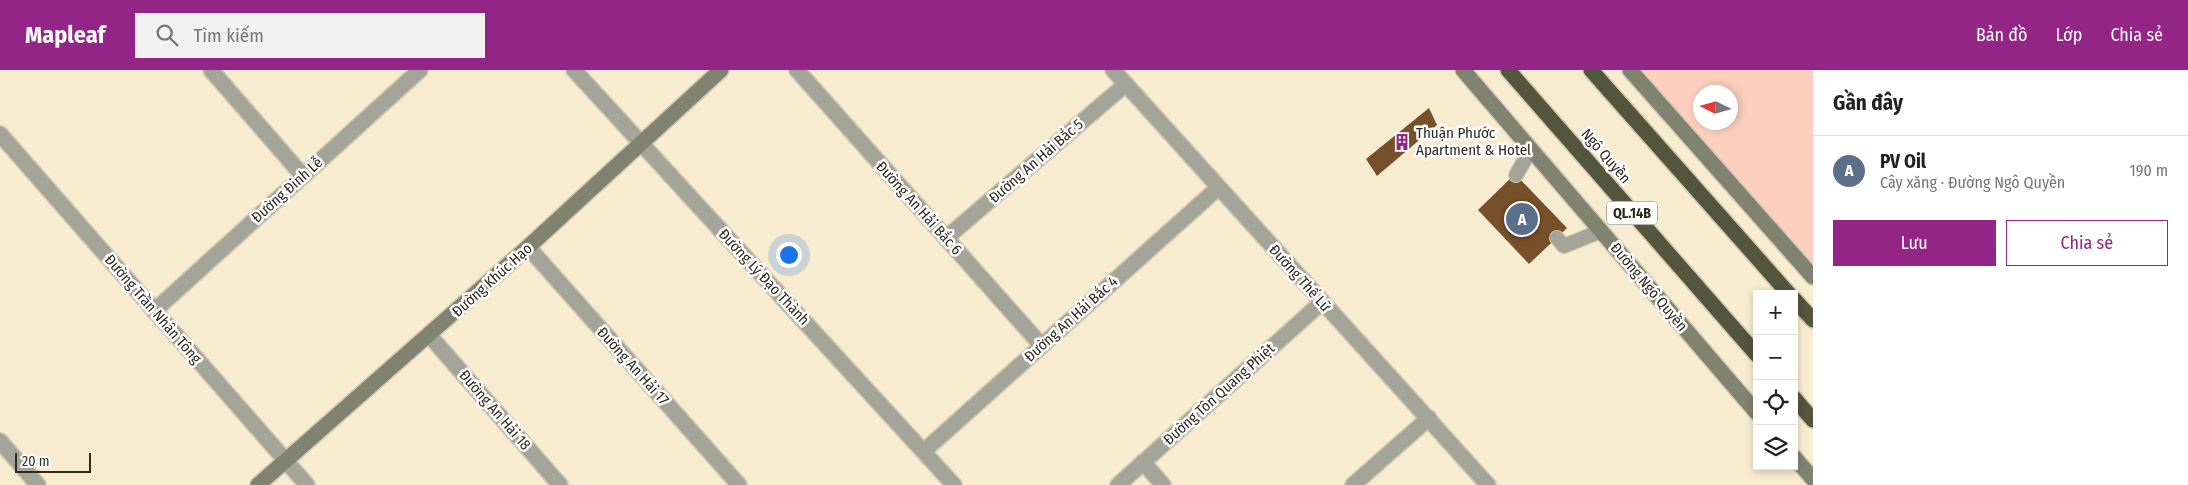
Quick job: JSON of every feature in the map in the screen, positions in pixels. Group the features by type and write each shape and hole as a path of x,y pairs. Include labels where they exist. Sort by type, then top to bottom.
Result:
{"highway":[{"name":"Ngô Quyền","path":"1508,70 1753,350"},
{"path":"1591,70 1785,290"},
{"path":"1798,303 1813,320"},
{"path":"1798,403 1813,420"}],"street":[{"path":"211,70 303,176"},
{"name":"Đường Đinh Lễ","path":"154,310 420,70"},
{"name":"Đường Lý Đạo Thành","path":"574,70 954,485"},
{"name":"Đường Khúc Hạo","path":"258,485 528,248 722,70"},
{"name":"Đường An Hải Bắc 6","path":"797,70 1041,345"},
{"name":"Đường Thế Lữ","path":"1113,70 1488,485"},
{"name":"Đường Ngô Quyền","path":"1462,70 1753,408"},
{"path":"1630,70 1813,277"},
{"name":"Đường An Hải Bắc 5","path":"946,238 1126,84"},
{"name":"Đường Trần Nhân Tông","path":"0,134 306,485"},
{"name":"Đường An Hải Bắc 4","path":"924,451 1218,188"},
{"name":"Đường An Hải 17","path":"528,248 739,485"},
{"name":"Đường Tôn Quang Phiệt","path":"1118,485 1322,303"},
{"name":"Đường An Hải 18","path":"429,335 560,485"},
{"path":"1353,485 1429,418"},
{"path":"0,441 38,485"},
{"path":"1143,462 1163,485"},
{"path":"1798,462 1813,479"}],"lane":[{"path":"1516,175 1531,149"},
{"path":"1557,238 1564,246 1601,231"}],"shaded area":[{"path":"1631,70 1813,70 1813,273"}],"building":[{"name":"Thuận Phước Apartment & Hotel","path":"1429,108 1437,125 1377,176 1366,159"},
{"path":"1515,174 1567,228 1529,264 1478,210"}],"place":[{"name":"Thuận Phước Apartment & Hotel","path":"1402,142"},
{"name":"PV Oil","path":"1522,219"}]}
